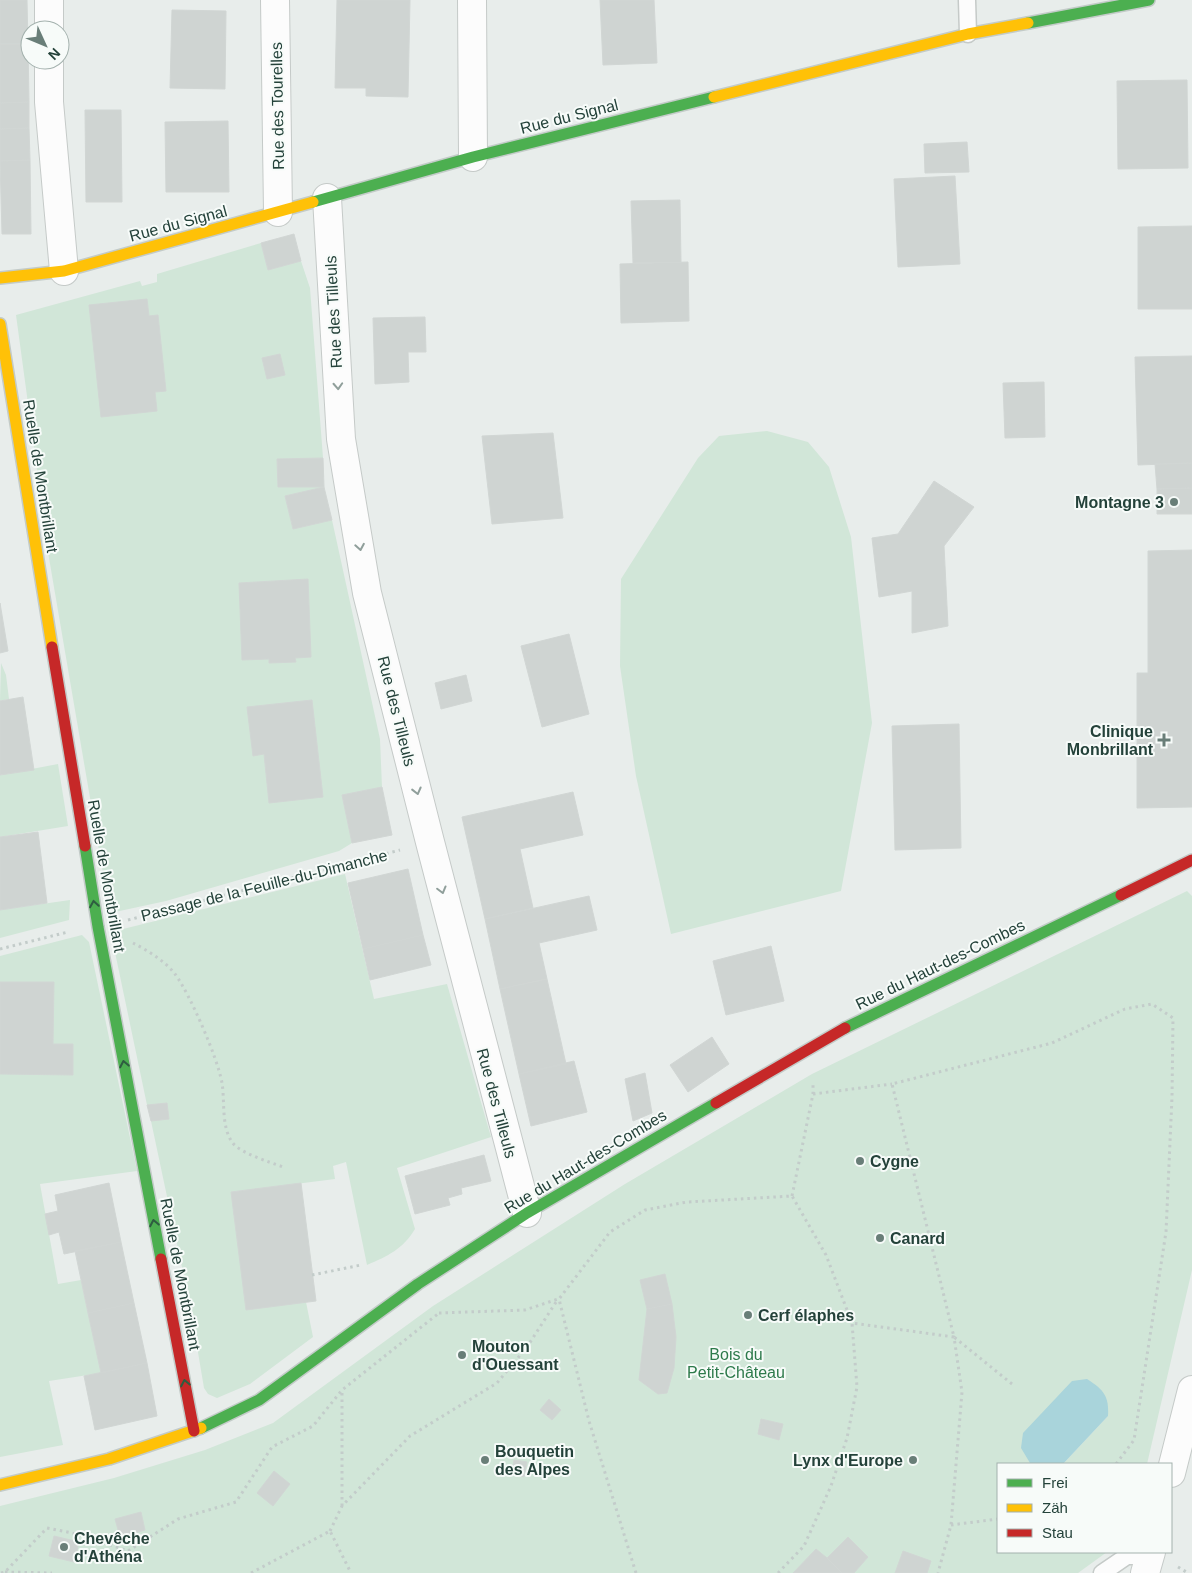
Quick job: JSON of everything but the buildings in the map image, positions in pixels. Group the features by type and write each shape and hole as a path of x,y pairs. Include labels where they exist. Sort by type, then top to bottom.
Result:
{"street":[{"path":"49,0 49,20"},
{"name":"Rue des Tourelles","path":"275,0 278,212"},
{"path":"472,0 473,157"},
{"name":"Rue du Signal","path":"0,278 64,271 473,157 968,34 1149,0"},
{"path":"49,70 49,102 64,271"},
{"name":"Rue des Tilleuls","path":"327,198 341,439 368,593 430,842 528,1212"},
{"name":"Ruelle de Montbrillant","path":"0,324 101,926 194,1431"},
{"name":"Rue du Haut-des-Combes","path":"0,1485 109,1460 194,1431 259,1400 418,1284 528,1212 827,1037 1192,860"},
{"path":"1172,1469 1192,1390"}],"lane":[{"path":"967,0 968,34"},
{"path":"1102,1573 1127,1556 1149,1560"}],"path":[{"name":"Passage de la Feuille-du-Dimanche","path":"101,926 430,842"},
{"path":"101,926 141,947 175,974 191,1000 220,1074 226,1129 232,1142 239,1149 283,1167"},
{"path":"0,948 70,932"},
{"path":"778,1573 804,1546 831,1486 847,1438 857,1387 852,1323 826,1255 792,1196 813,1094 892,1084 1052,1043 1126,1009 1152,1004 1173,1018 1172,1097 1166,1232 1134,1440 1117,1463"},
{"path":"892,1084 954,1337 962,1392 951,1525 938,1573"},
{"path":"251,1573 330,1531 342,1506 410,1436 497,1383 527,1347 559,1298 610,1232 645,1210 687,1202 792,1196"},
{"path":"312,1275 361,1265"},
{"path":"4,1573 47,1528 82,1535 128,1551 178,1519 236,1502 272,1446 313,1426 342,1390 439,1313 525,1310 559,1298"},
{"path":"559,1298 589,1420 636,1573"},
{"path":"433,1306 439,1313"},
{"path":"852,1323 954,1337 1012,1384"},
{"path":"342,1390 342,1506"},
{"path":"951,1525 997,1519"},
{"path":"330,1531 351,1573"},
{"path":"4,1573 52,1573"}],"green space":[{"path":"261,243 268,270 301,261 310,288 323,458 277,459 278,487 324,487 285,496 293,529 332,520 380,739 382,787 342,795 352,843 339,851 166,901 115,912 109,909 49,558 16,315 140,281 142,286 157,282 157,274"},
{"path":"767,431 808,442 829,467 851,537 872,723 841,891 671,934 636,776 620,666 621,579 698,458 719,436"},
{"path":"1,663 6,675 9,699 0,701"},
{"path":"58,764 68,826 0,837 0,775"},
{"path":"345,874 374,999 447,984 491,1137 397,1168 415,1229 400,1247 367,1265 346,1162 333,1166 335,1179 231,1192 306,1302 313,1337 250,1384 217,1398 208,1394 204,1388 190,1305 151,1121 169,1119 167,1103 147,1105 112,938 119,930"},
{"name":"Bois du Petit-Château","path":"1187,891 1192,896 1192,1270 1147,1463 1064,1463 1108,1416 1030,1463 997,1463 997,1553 1106,1553 1078,1573 0,1573 0,1506 114,1478 205,1450 273,1423 433,1306 625,1184 812,1074"},
{"path":"70,900 69,920 0,938 0,910"},
{"path":"82,935 89,942 137,1171 40,1184 58,1284 81,1280 101,1373 49,1381 63,1445 0,1457 0,956"}],"water":[{"path":"1087,1379 1098,1387 1108,1403 1108,1416 1064,1463 1030,1463 1021,1448 1023,1433 1072,1381"}],"traffic: fast":[{"path":"1028,23 1149,0"},
{"path":"313,202 473,157 714,97"},
{"path":"85,846 98,927 161,1259"},
{"path":"845,1028 1121,895"},
{"path":"201,1428 259,1400 418,1284 527,1213 716,1103"}],"traffic: slow":[{"path":"714,97 968,34 1028,23"},
{"path":"0,278 64,271 313,202"},
{"path":"0,324 52,647"},
{"path":"0,1485 109,1459 201,1428"}],"traffic: jam":[{"path":"52,647 85,846"},
{"path":"1121,895 1192,860"},
{"path":"716,1103 845,1028"},
{"path":"161,1259 194,1431"}],"place":[{"name":"Montagne 3","path":"1174,502"},
{"name":"Clinique Monbrillant","path":"1164,740"},
{"name":"Cygne","path":"860,1161"},
{"name":"Canard","path":"880,1238"},
{"name":"Cerf élaphes","path":"748,1315"},
{"name":"Mouton d'Ouessant","path":"462,1355"},
{"name":"Bouquetin des Alpes","path":"485,1460"},
{"name":"Lynx d'Europe","path":"913,1460"},
{"name":"Chevêche d'Athéna","path":"64,1547"}]}
